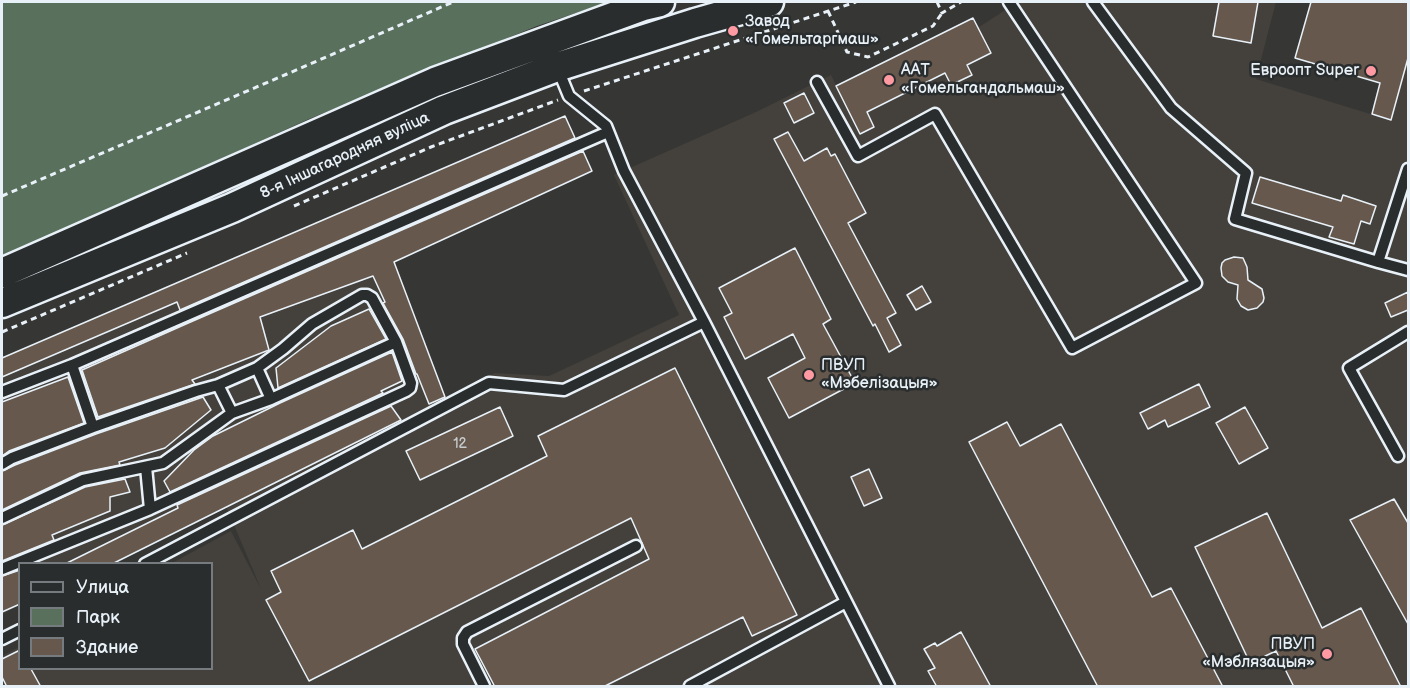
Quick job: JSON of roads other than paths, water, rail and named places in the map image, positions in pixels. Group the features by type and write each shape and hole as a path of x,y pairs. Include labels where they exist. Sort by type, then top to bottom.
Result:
{"main road":[{"name":"8-я Іншагародняя вуліца","path":"2,303 232,208 444,110 643,6 660,2"},
{"name":"8-я Іншагародняя вуліца","path":"2,273 435,82 695,23 769,2"}],"lane":[{"path":"817,82 858,156 935,114 1072,348 1196,283 1009,2"},
{"path":"1093,2 1171,108 1246,173 1235,219 1408,270"},
{"path":"554,54 569,96 606,126 624,171 704,322 890,687"},
{"path":"2,392 72,365 608,132"},
{"path":"1378,262 1408,169"},
{"path":"2,464 93,427 218,385 258,368 284,350 312,324 362,295 372,298 396,342 411,383 410,388 406,391 150,509 19,562"},
{"path":"149,562 489,383 564,390 704,322"},
{"path":"1398,456 1349,368 1408,332"},
{"path":"2,518 83,480 163,463 232,413 271,399 396,342"},
{"path":"72,365 93,427"},
{"path":"258,368 271,399"},
{"path":"218,385 232,413"},
{"path":"146,467 150,509"},
{"path":"484,687 463,644 463,638 467,632 636,546"},
{"path":"2,569 18,563"},
{"path":"690,687 846,602"},
{"path":"2,639 18,631"}],"place":[{"name":"Завод «Гомельтаргмаш»","path":"733,31"},
{"name":"Евроопт Super","path":"1371,71"},
{"name":"ААТ «Гомельгандальмаш»","path":"889,80"},
{"name":"ПВУП «Мэбелізацыя»","path":"809,375"},
{"name":"ПВУП «Мэблязацыя»","path":"1327,654"}]}
